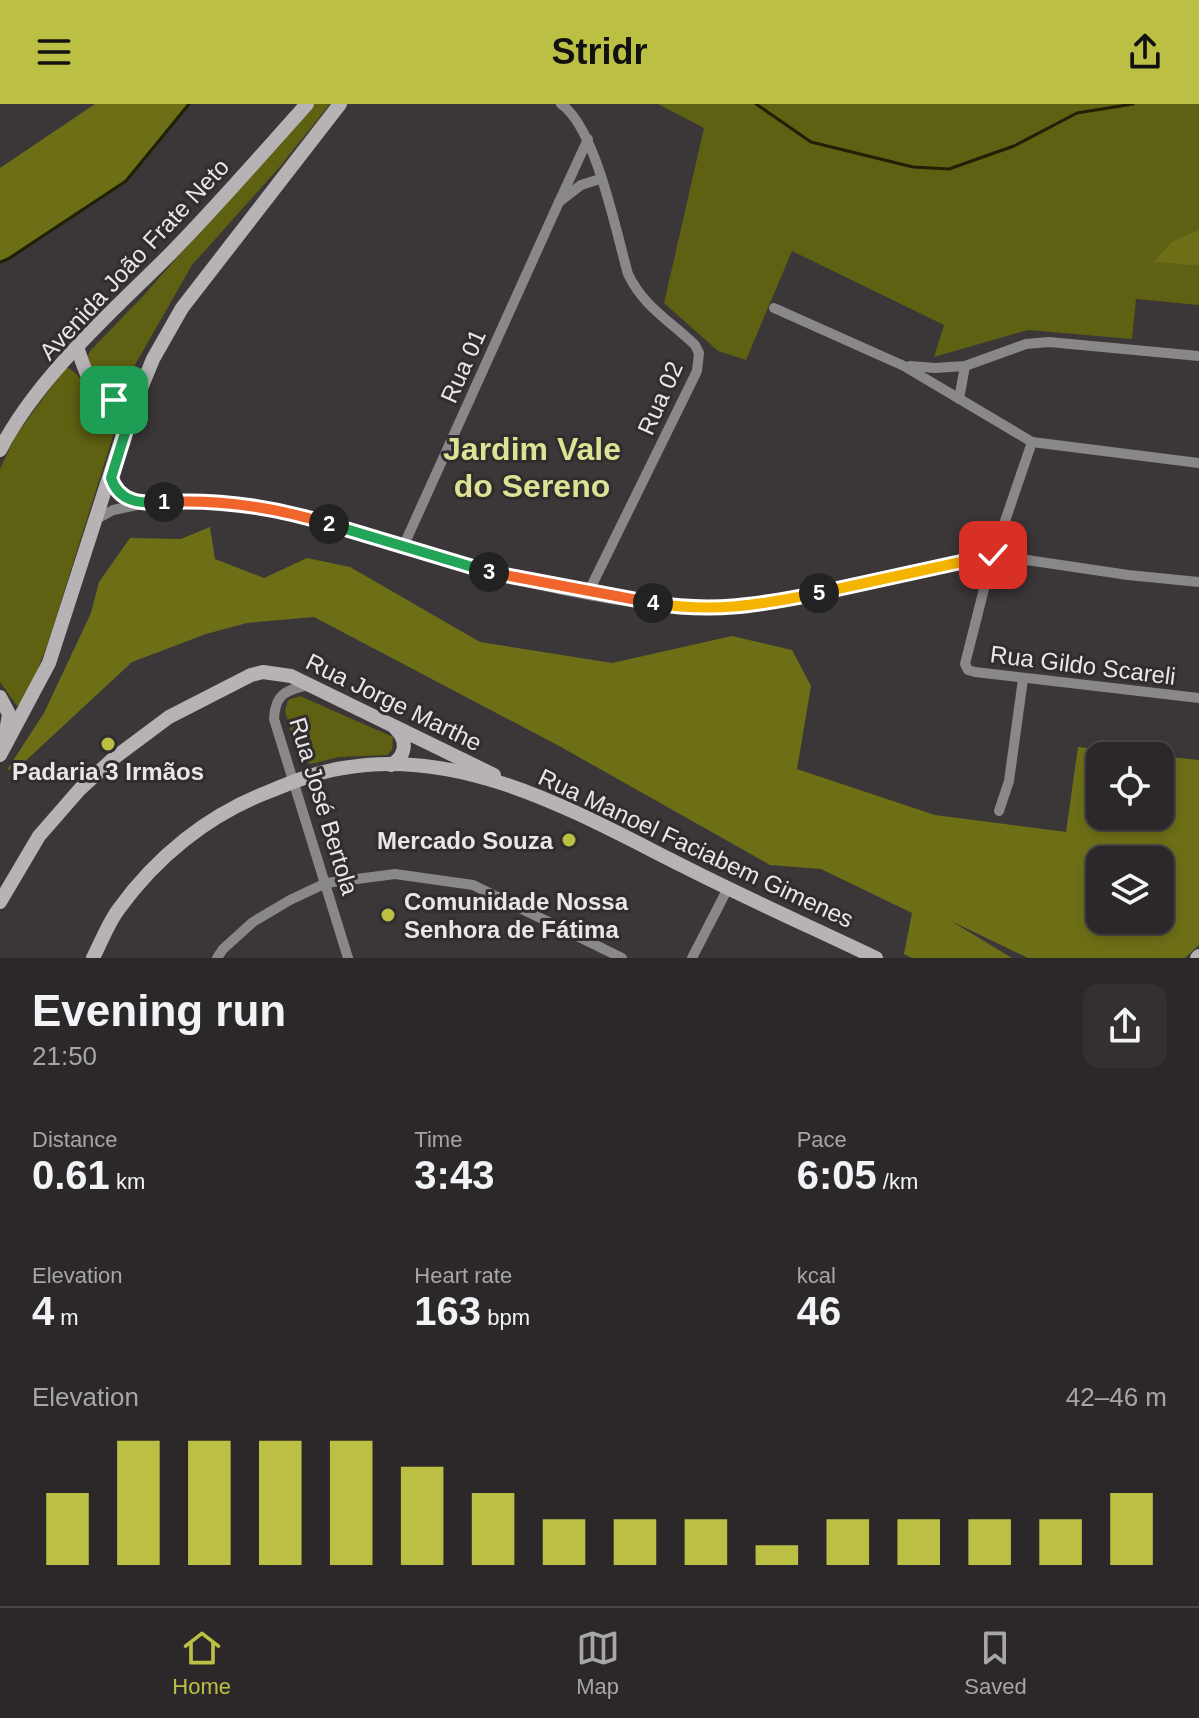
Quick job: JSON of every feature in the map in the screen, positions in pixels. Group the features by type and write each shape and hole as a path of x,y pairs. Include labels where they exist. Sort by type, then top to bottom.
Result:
{"street":[{"name":"Avenida João Frate Neto","path":"0,450 9,433 77,347 175,249 307,104"},
{"path":"1,752 49,663 135,401 153,359 182,308 340,104"},
{"name":"Rua 02","path":"561,104 576,119 588,139 635,290 695,345 699,362 588,593"},
{"name":"Rua 01","path":"403,547 588,139"},
{"path":"559,202 581,185 600,179"},
{"path":"774,308 904,366 1032,442 1199,463"},
{"path":"904,366 965,366 1026,344 1049,342 1199,356"},
{"path":"77,347 88,381 114,400 135,401"},
{"path":"959,399 965,366"},
{"path":"958,563 986,580 1032,442"},
{"path":"111,478 118,492 142,504"},
{"path":"97,519 113,510 142,504 194,501 260,506 298,514 505,577 676,607 733,609 993,555 1199,582"},
{"name":"Rua Gildo Scareli","path":"986,580 965,664 968,670 1199,698"},
{"name":"Rua Jorge Marthe","path":"0,902 39,836 80,789 114,758 169,717 263,672 291,676 523,790"},
{"path":"999,811 1009,781 1023,679"},
{"name":"Rua José Bertola","path":"308,685 280,695 274,713 348,958"},
{"path":"0,697 9,714 1,752"},
{"path":"391,765 401,758 404,747 402,736 394,726"},
{"name":"Rua Manoel Faciabem Gimenes","path":"93,958 117,912 160,859 205,824 243,802 295,781 343,768 391,765 448,770 523,790 876,958"},
{"path":"217,958 253,922 326,883 395,874 473,885 622,958"},
{"path":"692,958 728,888"}],"shaded area":[{"path":"95,104 189,104 126,181 0,262 0,168"},
{"path":"313,104 330,104 278,169 192,265 124,384 98,381 86,361 90,351 144,295"},
{"path":"658,104 1199,104 1199,229 1171,242 1155,262 1199,266 1199,305 1136,299 1132,339 1028,330 934,357 944,325 792,251 746,360 718,351 664,303 704,128"},
{"path":"1199,229 1199,266 1154,262 1171,242"},
{"path":"66,367 99,399 118,406 119,417 47,646 27,696 17,706 0,682 0,469 16,435"},
{"path":"210,527 215,559 264,578 307,558 350,567 480,642 612,663 732,636 792,650 811,686 797,769 935,815 1066,832 1078,747 1086,748 1086,830 1174,830 1174,757 1199,760 1199,945 1185,958 1028,958 951,921 1012,958 912,958 904,954 912,913 821,869 770,865 561,747 314,617 247,623 206,634 132,662 19,767 7,770 44,713 91,613 99,582 130,538 181,539"},
{"path":"300,696 393,737 392,750 387,755 339,757 311,764 303,761 298,755 285,711 288,700"}],"waterway":[{"path":"0,262 126,181 189,104"},
{"path":"756,104 811,142 913,167 949,169 1014,146 1077,113 1133,104"}],"place":[{"name":"Padaria 3 Irmãos","path":"108,744"},
{"name":"Mercado Souza","path":"569,840"},
{"name":"Comunidade Nossa Senhora de Fátima","path":"388,915"}],"district":[{"name":"Jardim Vale do Sereno","path":"532,468"}],"route":[{"path":"114,400 135,401 111,478 118,492 126,498 142,504 194,501 260,506 298,514 505,577 588,593 676,607 733,609 993,555"}]}
